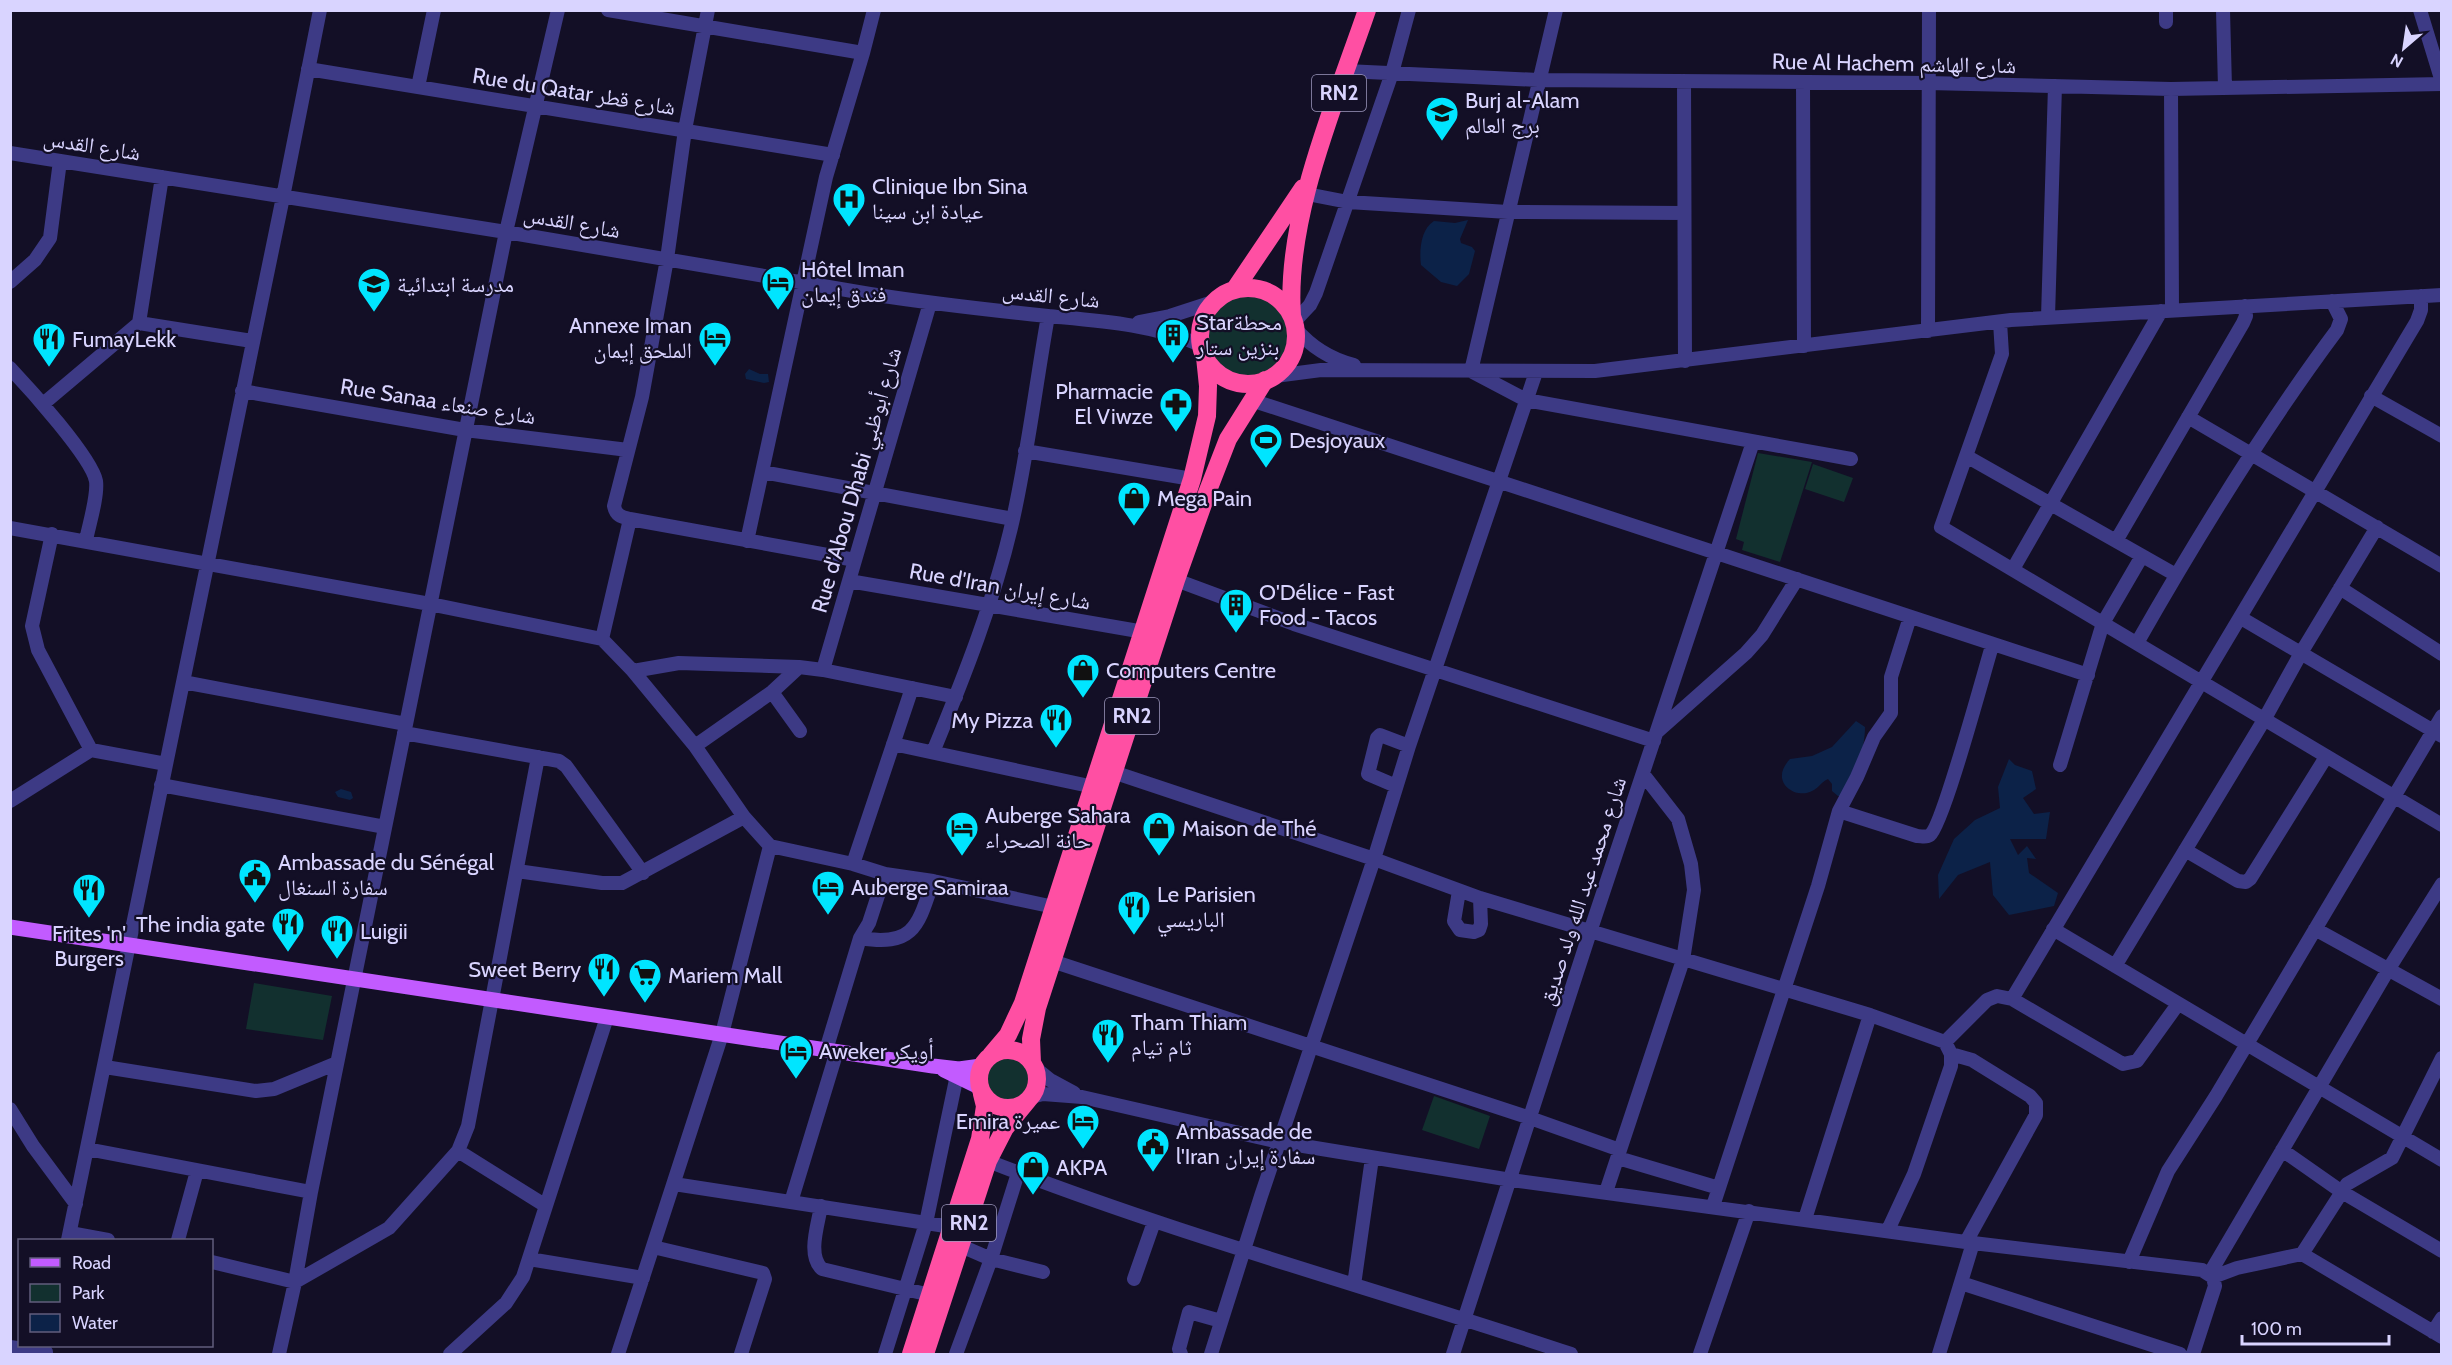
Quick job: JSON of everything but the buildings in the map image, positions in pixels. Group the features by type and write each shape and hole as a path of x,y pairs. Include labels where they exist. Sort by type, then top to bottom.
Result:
{"highway":[{"name":"RN2","path":"1294,322 1290,288 1292,265 1309,185 1367,10"},
{"name":"RN2","path":"1235,289 1309,185"},
{"path":"1257,288 1268,292 1286,306 1294,322 1293,351 1285,366 1270,378 1251,384 1230,380 1213,368 1203,351 1200,336 1203,318 1213,302 1235,289 1257,288"},
{"name":"RN2","path":"986,1061 1008,1035 1023,1003 1192,479 1207,416 1208,386 1203,351"},
{"name":"RN2","path":"1033,1065 1031,1039 1035,1016 1176,580 1228,440 1251,400 1270,378"},
{"path":"998,1052 1020,1053 1033,1065 1037,1079 1029,1099 1021,1105 1004,1108 988,1101 981,1090 979,1073 986,1061 998,1052"},
{"name":"RN2","path":"911,1354 980,1139 985,1106 981,1090"},
{"name":"RN2","path":"925,1354 988,1161 1005,1128 1029,1099"}],"main road":[{"path":"10,927 933,1066 959,1069 986,1061"},
{"path":"933,1066 957,1075 981,1090"}],"street":[{"path":"95,1239 69,1237 320,10"},
{"path":"418,87 434,10"},
{"path":"279,1354 296,1282 311,1192 506,232 558,10"},
{"path":"608,10 863,53"},
{"path":"708,10 685,130 642,398 614,506 615,511 618,516 630,519 855,560"},
{"path":"747,542 826,177 874,10"},
{"path":"1380,370 1343,362 1322,352 1305,340 1294,322 1310,305 1316,293 1392,73 1409,10"},
{"path":"1471,371 1556,10"},
{"path":"1928,331 1929,10"},
{"path":"2223,10 2226,88"},
{"path":"2420,10 2442,83"},
{"name":"Rue du Qatar شارع قطر","path":"308,69 833,155"},
{"name":"Rue Al Hachem شارع الهاشم","path":"1346,71 1538,80 1928,83 2171,89 2442,83"},
{"path":"1684,81 1685,362"},
{"path":"1803,83 1804,346"},
{"path":"2048,317 2055,87"},
{"path":"2013,569 2167,310 2171,89"},
{"name":"شارع القدس","path":"10,153 506,232 804,284 930,303 1128,323"},
{"path":"10,282 35,260 50,238 60,161"},
{"path":"43,404 139,323 162,177"},
{"path":"1309,185 1348,202 1508,212 1684,213"},
{"path":"1270,378 1320,370 1595,371 2048,317 2442,295"},
{"path":"2012,999 2417,321 2421,310 2421,296"},
{"path":"2137,644 2176,575 2251,453 2337,330 2340,319 2332,301"},
{"path":"1128,323 1170,316 1213,302"},
{"name":"Rue d'Abou Dhabi شارع أبوظبي","path":"823,670 930,303"},
{"path":"2116,541 2243,323 2246,316 2245,306"},
{"path":"933,753 956,697 988,605 1013,519 1048,316"},
{"path":"2000,322 2002,354 1941,527 2442,825"},
{"path":"139,323 252,341"},
{"path":"1128,323 1165,332 1203,351"},
{"path":"10,368 43,404 88,465 96,481 86,540"},
{"path":"1471,371 1526,400 1851,459"},
{"path":"1210,1354 1374,859 1408,746 1436,672 1536,372"},
{"name":"Rue Sanaa شارع صنعاء","path":"242,391 465,430 628,450"},
{"path":"2371,396 2442,436"},
{"path":"1251,400 1797,579 1992,646 2088,675"},
{"path":"2188,417 2442,566"},
{"name":"شارع محمد عبد الله ولد صديق","path":"1453,1354 1753,442"},
{"path":"1025,451 1192,479"},
{"path":"1966,456 2176,575"},
{"path":"762,472 1013,519"},
{"path":"602,639 630,519"},
{"path":"2115,966 2264,720 2301,653 2377,527"},
{"path":"10,528 207,562 602,639 633,671 695,746 744,817 770,846 854,864 885,874 933,881 1054,907"},
{"path":"52,534 33,614 33,637 91,750"},
{"path":"2060,765 2103,623 2142,556"},
{"path":"1176,580 1294,624 1436,672 1655,737 1746,654 1762,635 1797,579"},
{"name":"Rue d'Iran شارع إيران","path":"849,581 1144,632"},
{"path":"2340,588 2442,654"},
{"path":"1713,1206 1818,886 1839,811 1874,738 1891,712 1891,677 1910,617"},
{"path":"2241,618 2437,734"},
{"path":"1839,811 1917,836 1927,837 1932,834 1946,801 1992,646"},
{"path":"633,671 679,663 799,668 823,670 956,697"},
{"path":"695,746 772,692 799,668"},
{"path":"183,682 559,761 566,766 643,873"},
{"path":"854,864 912,688"},
{"path":"772,692 800,731"},
{"path":"2130,1262 2168,1172 2394,797 2437,734 2442,716"},
{"path":"1396,786 1368,774 1377,738 1380,735 1408,746"},
{"path":"893,744 1094,787"},
{"path":"10,801 91,750 166,764"},
{"path":"213,1262 296,1282 384,1232 458,1151 468,1126 538,757"},
{"path":"2185,850 2238,881 2246,882 2326,757"},
{"path":"1113,772 1374,859 1480,898 1783,991 1870,1015 1972,1060 2030,1096 2036,1103 2036,1115 1969,1242 1961,1283 1939,1354"},
{"path":"1606,1192 1683,960 1694,890 1691,864 1678,819 1642,774"},
{"path":"161,785 385,827"},
{"path":"517,871 602,883 622,883 744,817"},
{"path":"618,1354 722,1034 770,846"},
{"path":"791,1202 860,938 869,923 885,874"},
{"path":"860,938 895,939 908,935 922,915 933,881"},
{"path":"2193,1354 2215,1286 2212,1275 2319,1087 2442,884"},
{"path":"1459,891 1454,921 1460,930 1474,932 1479,930 1481,924 1480,898"},
{"path":"2053,929 2442,1160"},
{"path":"2315,929 2442,999"},
{"path":"1052,961 1530,1118 1619,1154 1719,1188"},
{"path":"1888,1230 1914,1174 1950,1066 1948,1048 1987,1000 1997,996 2012,999 2123,1064 2137,1061 2178,1004"},
{"path":"1805,1219 1870,1015"},
{"path":"450,1354 506,1303 523,1277 607,1017"},
{"path":"2302,1254 2347,1184 2392,1158 2442,1058"},
{"path":"105,1067 256,1091 274,1089 337,1063"},
{"path":"1033,1065 1050,1080 1082,1097"},
{"path":"885,1354 926,1222 957,1075"},
{"path":"1029,1099 1060,1094 1082,1097 1279,1142 1511,1180 1969,1242 2202,1270 2212,1275 2302,1254 2437,1335 2442,1318"},
{"path":"10,1109 39,1156 75,1204"},
{"path":"87,1149 311,1192"},
{"path":"2282,1150 2342,1192 2442,1251"},
{"path":"458,1151 546,1206"},
{"path":"1354,1285 1372,1158"},
{"path":"988,1161 1154,1222 1464,1318 1571,1354"},
{"path":"178,1239 197,1171"},
{"path":"956,1354 991,1259 1018,1173"},
{"path":"674,1184 952,1227"},
{"path":"821,1206 814,1254 817,1265 822,1269 930,1295"},
{"path":"1700,1354 1749,1211"},
{"path":"1134,1279 1154,1222"},
{"path":"961,1246 991,1259 1043,1272"},
{"path":"653,1247 763,1273 765,1279 741,1354"},
{"path":"529,1259 643,1278"},
{"path":"1961,1283 2180,1354"},
{"path":"1181,1354 1179,1349 1189,1312 1221,1321"},
{"path":"10,1347 46,1351"}],"green space":[{"path":"1246,290 1263,293 1277,303 1287,317 1290,334 1287,351 1277,365 1263,375 1246,378 1229,375 1215,365 1205,351 1202,334 1205,317 1215,303 1229,293"},
{"path":"1758,453 1812,462 1780,562 1742,550 1744,542 1736,539"},
{"path":"1813,464 1853,478 1844,502 1805,489"},
{"path":"254,983 332,996 323,1040 246,1029"},
{"path":"1009,1055 1025,1062 1032,1078 1025,1094 1009,1101 993,1094 986,1078 993,1062"},
{"path":"1434,1096 1490,1116 1479,1149 1422,1130"}],"water":[{"path":"1468,220 1460,239 1461,243 1472,247 1475,251 1469,274 1457,286 1441,282 1421,265 1420,253 1426,229 1434,221 1455,223"},
{"path":"749,369 760,374 768,374 769,382 746,379 745,374"},
{"path":"1856,721 1865,727 1863,744 1856,772 1844,796 1838,796 1832,791 1832,784 1828,779 1806,793 1792,791 1787,787 1782,775 1790,759 1812,756 1832,747"},
{"path":"2009,759 2015,765 2032,771 2036,789 2023,798 2034,814 2050,812 2046,839 2010,839 2018,855 2027,846 2036,859 2027,858 2029,873 2058,893 2054,906 2009,915 1993,895 1990,862 1958,875 1939,899 1938,875 1954,839 1975,820 2000,808 1998,787"},
{"path":"341,789 351,792 353,798 350,800 338,797 335,792"}],"place":[{"name":"Burj al-Alam برج العالم","path":"1442,142"},
{"name":"Clinique Ibn Sina عيادة ابن سينا","path":"849,228"},
{"name":"Hôtel Iman فندق إيمان","path":"778,311"},
{"name":"مدرسة ابتدائية","path":"374,313"},
{"name":"Starمحطة بنزين ستار","path":"1173,364"},
{"name":"Annexe Iman الملحق إيمان","path":"715,367"},
{"name":"FumayLekk","path":"49,368"},
{"name":"Pharmacie El Viwze","path":"1176,433"},
{"name":"Desjoyaux","path":"1266,469"},
{"name":"Mega Pain","path":"1134,527"},
{"name":"O'Délice - Fast Food - Tacos","path":"1236,634"},
{"name":"Computers Centre","path":"1083,699"},
{"name":"My Pizza","path":"1056,749"},
{"name":"Auberge Sahara حانة الصحراء","path":"962,857"},
{"name":"Maison de Thé","path":"1159,857"},
{"name":"Ambassade du Sénégal سفارة السنغال","path":"255,904"},
{"name":"Auberge Samiraa","path":"828,916"},
{"name":"Frites 'n' Burgers","path":"89,919"},
{"name":"Le Parisien الباريسي","path":"1134,936"},
{"name":"The india gate","path":"288,953"},
{"name":"Luigii","path":"337,960"},
{"name":"Sweet Berry","path":"604,998"},
{"name":"Mariem Mall","path":"645,1004"},
{"name":"Tham Thiam ثام تيام","path":"1108,1064"},
{"name":"Aweker أويكر","path":"796,1080"},
{"name":"Emira عميرة","path":"1083,1150"},
{"name":"Ambassade de l'Iran سفارة إيران","path":"1153,1173"},
{"name":"AKPA","path":"1033,1196"}]}
